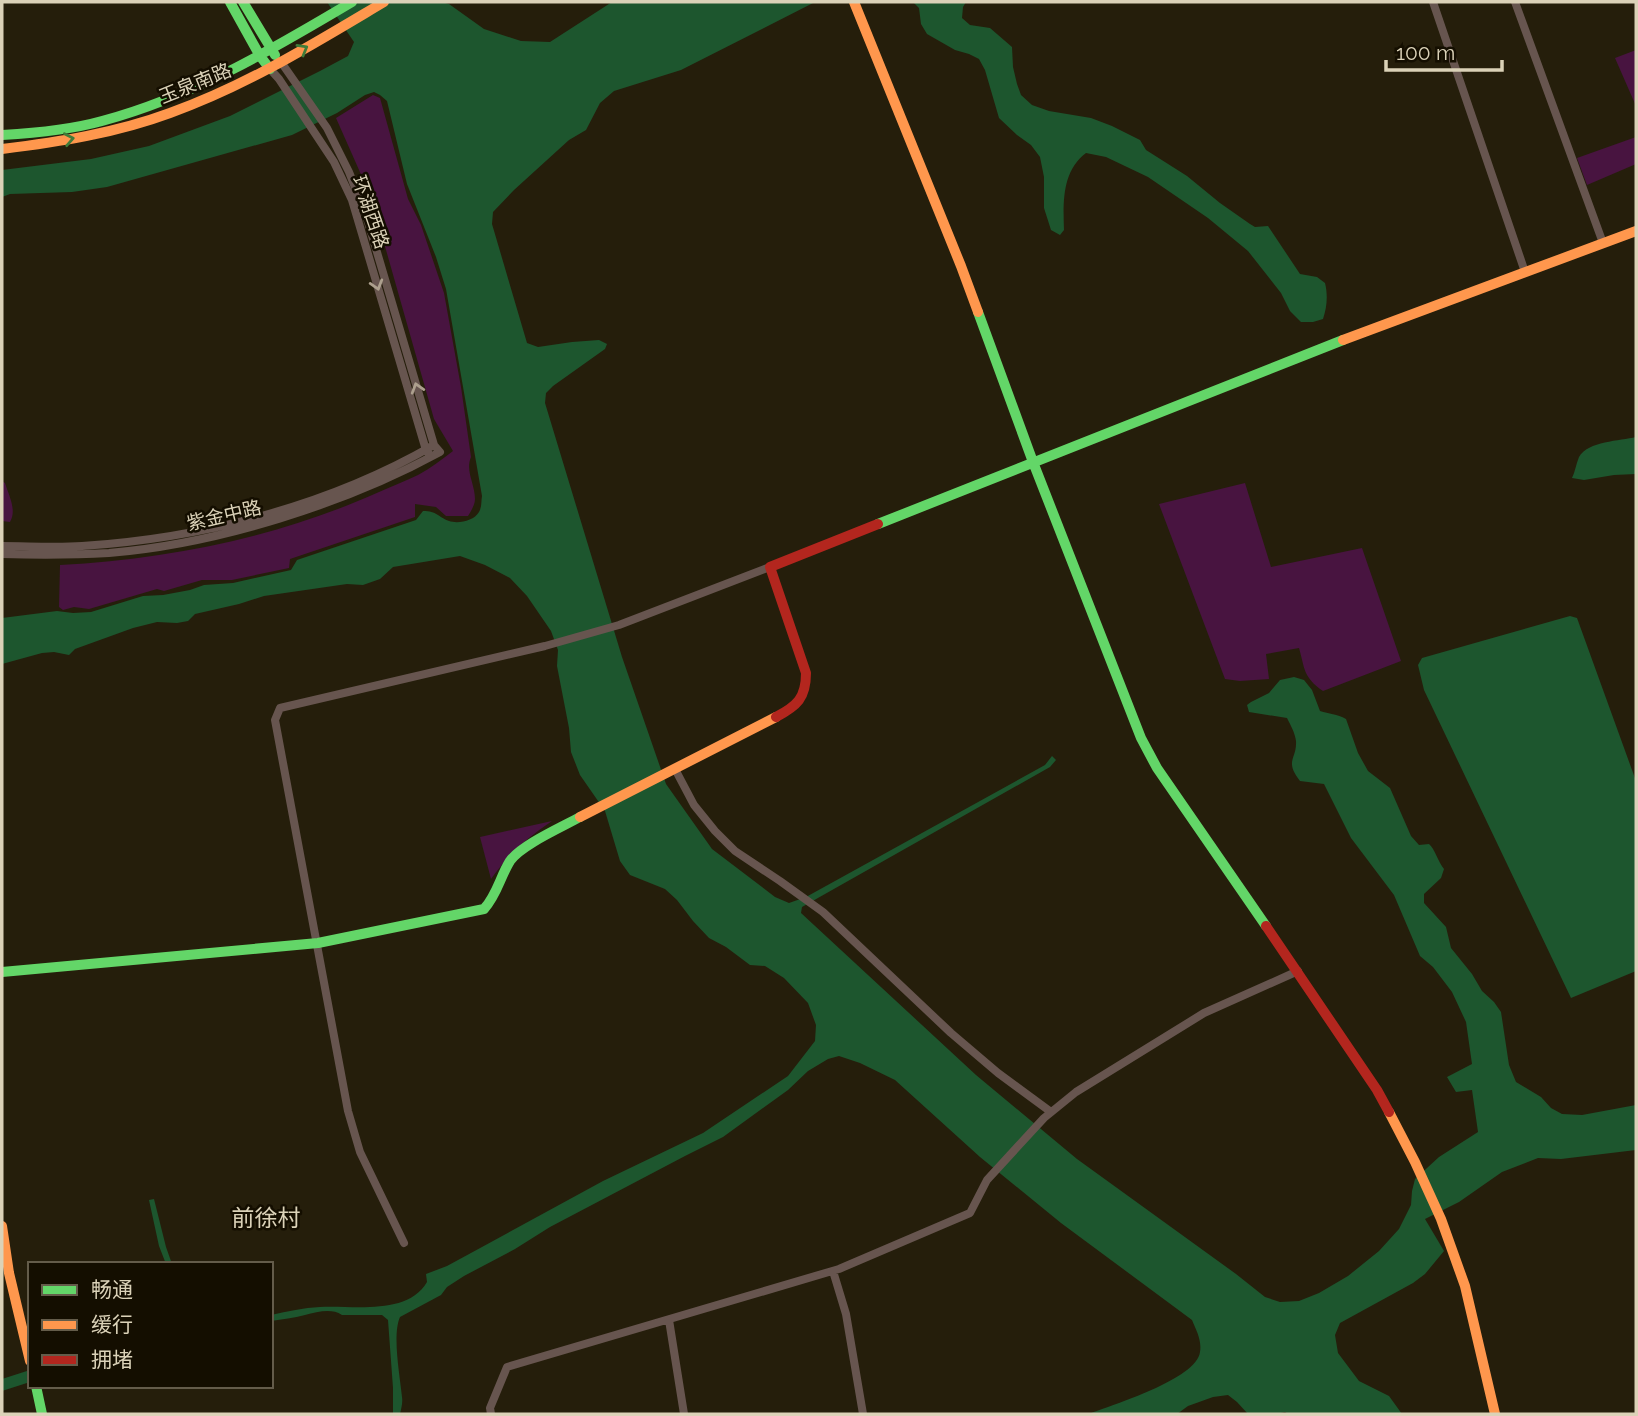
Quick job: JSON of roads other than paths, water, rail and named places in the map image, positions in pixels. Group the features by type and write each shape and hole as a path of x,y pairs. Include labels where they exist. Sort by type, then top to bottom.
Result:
{"street":[{"name":"环湖西路","path":"230,2 260,56 279,79 334,162 352,200 428,453"},
{"name":"环湖西路","path":"243,2 271,49 327,128 349,172 366,215 437,448"},
{"name":"玉泉南路","path":"2,135 51,131 102,121 150,106 260,56 352,2"},
{"name":"玉泉南路","path":"2,149 105,132 189,107 270,69 384,2"},
{"path":"855,2 961,266 1033,462 1129,708 1157,768 1377,1090 1415,1162 1441,1219 1465,1286 1495,1414"},
{"path":"1433,2 1525,272"},
{"path":"1515,2 1603,243"},
{"path":"404,1243 360,1152 348,1111 275,720 280,708 545,646 619,625 1299,357 1636,231"},
{"name":"紫金中路","path":"2,554 111,552 218,534 285,517 384,480 437,448"},
{"name":"紫金中路","path":"2,546 79,547 175,536 286,509 340,490 428,453"},
{"path":"2,972 318,943 484,909 492,900 512,859 527,846 789,710 801,699 806,689 806,673 770,567"},
{"path":"674,770 694,805 735,850 822,912 951,1033 1047,1115"},
{"path":"491,1414 490,1408 507,1367 832,1271 970,1213 987,1180 1047,1115 1076,1092 1205,1013 1298,971"},
{"path":"2,1226 9,1273 28,1353"},
{"path":"832,1271 846,1314 863,1414"},
{"path":"668,1320 684,1414"},
{"path":"36,1388 42,1414"}],"district":[{"name":"前徐村","path":"266,1218"}]}
